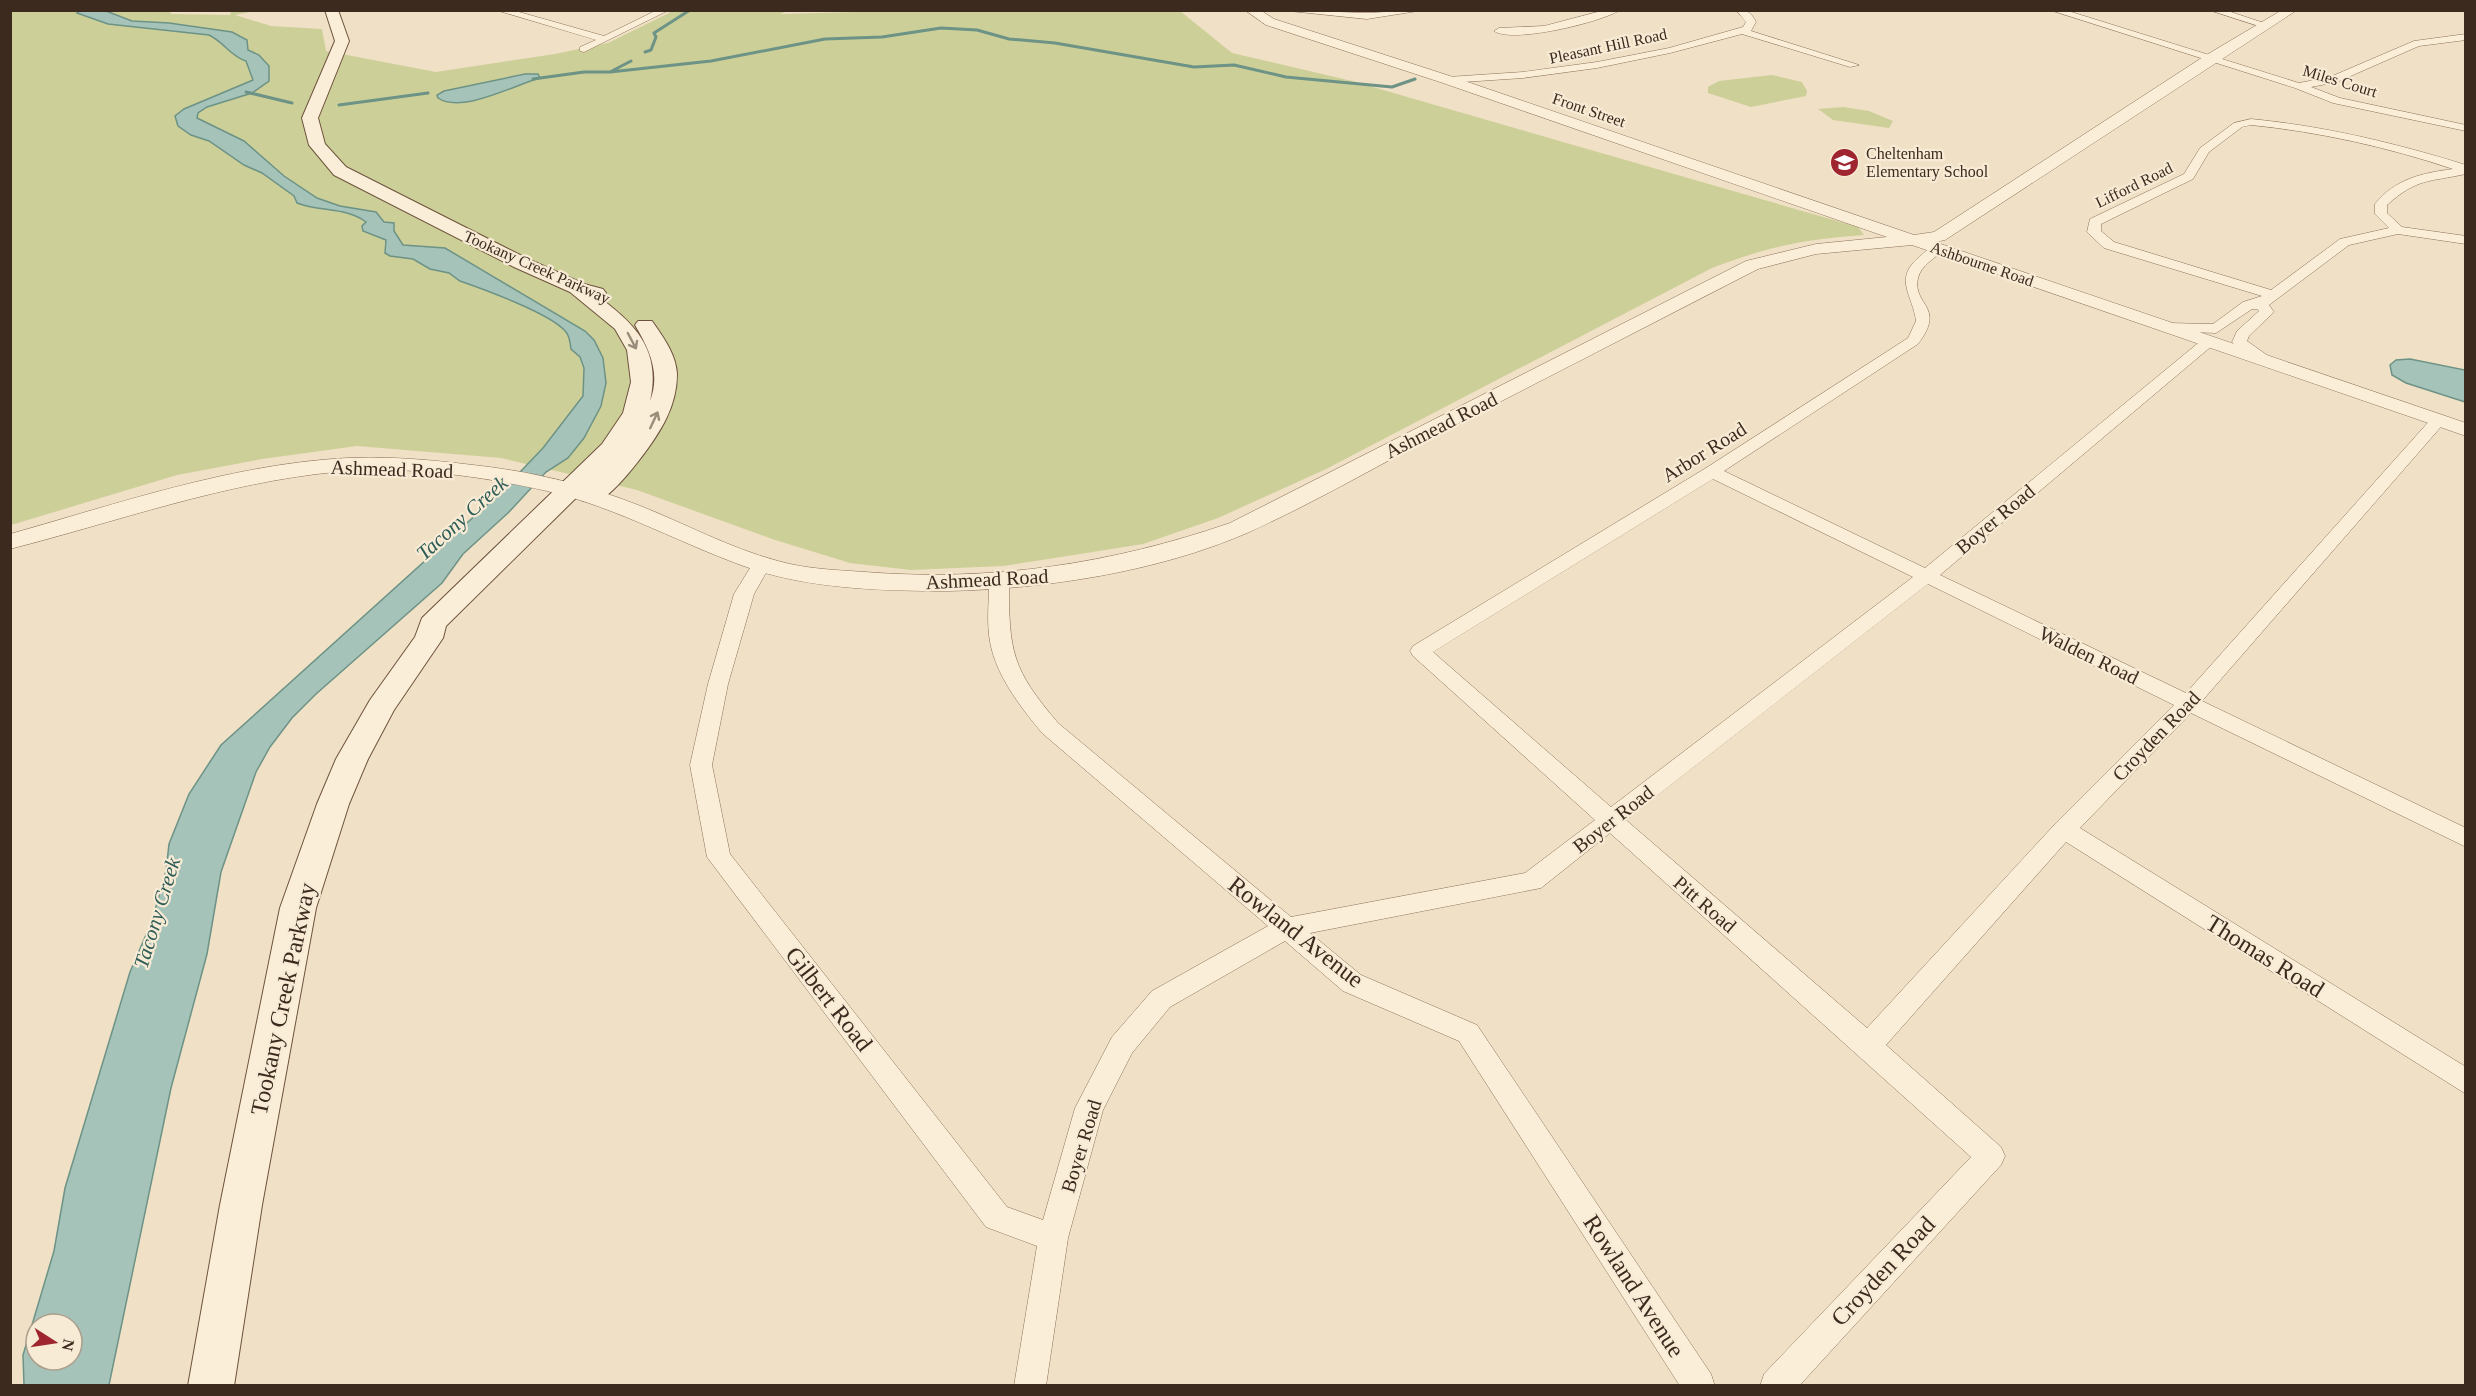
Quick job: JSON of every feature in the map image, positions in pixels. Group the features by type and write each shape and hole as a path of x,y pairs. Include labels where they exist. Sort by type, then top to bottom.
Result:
{"main road":[{"name":"Tookany Creek Parkway","path":"211,1386 241,1205 298,908 333,804 352,759 381,707 429,638 432,624 592,469 630,423 643,388 643,369 633,339 617,320 584,295 340,171 317,145 310,118 342,40 331,10"}],"street":[{"path":"500,10 603,39"},
{"path":"512,14 522,10"},
{"path":"584,49 665,10"},
{"name":"Front Street","path":"1251,10 1270,22 1449,80 1917,241"},
{"path":"1284,10 1367,16 1420,10"},
{"path":"1499,31 1518,32 1556,26 1616,10"},
{"path":"1740,10 1748,16 1751,22 1747,29 1742,31"},
{"name":"Miles Court","path":"2054,10 2208,60 2299,86 2337,101 2466,128"},
{"path":"2213,10 2265,25"},
{"name":"Ashbourne Road","path":"1917,241 1939,236 1953,229 2208,60 2291,10"},
{"path":"1742,31 1854,65"},
{"name":"Pleasant Hill Road","path":"1449,80 1525,77 1597,67 1742,31"},
{"path":"2299,86 2333,80 2417,43 2466,38"},
{"name":"Lifford Road","path":"2266,300 2109,245 2094,232 2095,222 2189,176 2204,150 2238,125 2251,122 2310,128 2419,154 2466,170"},
{"path":"2398,230 2381,214 2381,204 2404,182 2419,177 2466,170"},
{"path":"2166,327 2216,329 2248,305 2266,300 2345,242 2398,230 2466,240"},
{"name":"Ashbourne Road","path":"1917,241 2466,430"},
{"name":"Ashmead Road","path":"10,542 198,489 339,464 440,469 570,490 762,564 809,574 874,581 999,583 1062,575 1162,555 1238,528 1728,277 1771,258 1833,246 1917,241"},
{"name":"Arbor Road","path":"1420,651 1712,472 1900,351 1920,334 1925,317 1912,290 1912,279 1916,268 1937,249"},
{"path":"2266,300 2267,312 2242,334 2239,342 2247,350 2272,364"},
{"name":"Boyer Road","path":"1053,1238 1089,1108 1122,1045 1161,999 1286,928 1533,881 1927,576 2208,342"},
{"name":"Croyden Road","path":"1869,1045 2064,829 2189,703 2438,421"},
{"name":"Walden Road","path":"1712,472 2466,838"},
{"name":"Gilbert Road","path":"762,564 744,594 718,684 701,765 719,857 997,1217 1053,1238"},
{"name":"Rowland Avenue","path":"999,583 999,636 1026,699 1050,728 1352,983 1468,1033 1699,1386"},
{"name":"Pitt Road","path":"1420,651 1610,822 1869,1045 1990,1156"},
{"name":"Thomas Road","path":"2064,829 2466,1082"},
{"name":"Croyden Road","path":"1776,1386 1990,1156"},
{"path":"1030,1386 1053,1238"}],"green space":[{"path":"166,10 172,14 230,15 231,12 250,12 235,15 271,26 322,29 326,51 436,72 555,54 608,43 673,11 788,11 780,14 934,10 1180,11 1232,53 1352,81 1858,227 1864,235 1787,245 1712,268 1326,469 1218,518 1143,544 1080,554 1003,566 911,570 850,563 772,539 637,490 501,458 357,446 262,459 177,475 11,525 11,11"},
{"path":"1772,75 1802,82 1807,91 1806,96 1751,107 1708,93 1708,87 1719,81"},
{"path":"1843,107 1869,111 1893,121 1889,128 1833,120 1818,109"}],"water":[{"name":"Tacony Creek","path":"106,11 132,21 169,23 232,32 247,40 248,50 259,55 269,66 269,81 252,93 207,107 198,113 197,118 244,141 284,176 317,198 340,206 376,212 384,222 394,223 394,231 403,245 445,248 585,331 594,340 603,358 606,383 601,406 584,438 568,458 546,472 509,512 463,554 442,583 316,694 292,718 270,747 256,772 221,872 207,954 171,1088 109,1385 24,1385 23,1355 24,1352 24,1372 84,1372 84,1312 36,1312 54,1251 65,1188 130,972 152,921 166,871 169,844 189,794 221,745 499,494 543,448 583,396 584,368 580,357 571,349 567,334 558,325 516,303 460,281 449,273 430,269 413,259 390,256 385,253 386,240 363,231 362,226 366,222 358,217 297,203 294,196 262,173 244,165 209,141 191,135 178,126 175,116 184,109 253,80 246,61 240,59 209,35 108,24 77,13"},
{"path":"525,74 538,74 540,78 474,101 448,102 438,98 437,95 444,91"},
{"path":"2410,359 2465,370 2465,402 2406,383 2392,375 2390,365 2396,360"}],"waterway":[{"path":"645,52 651,50 656,37 654,33 690,10"},
{"path":"610,72 711,61 825,39 882,37 941,28 977,30 1009,39 1055,43 1194,67 1234,65 1286,77 1392,87 1415,79"},
{"path":"610,72 631,61"},
{"path":"533,79 584,72 610,72"},
{"path":"246,92 292,103"},
{"path":"339,105 428,93"}],"place":[{"name":"Cheltenham Elementary School","path":"1845,162"}]}
